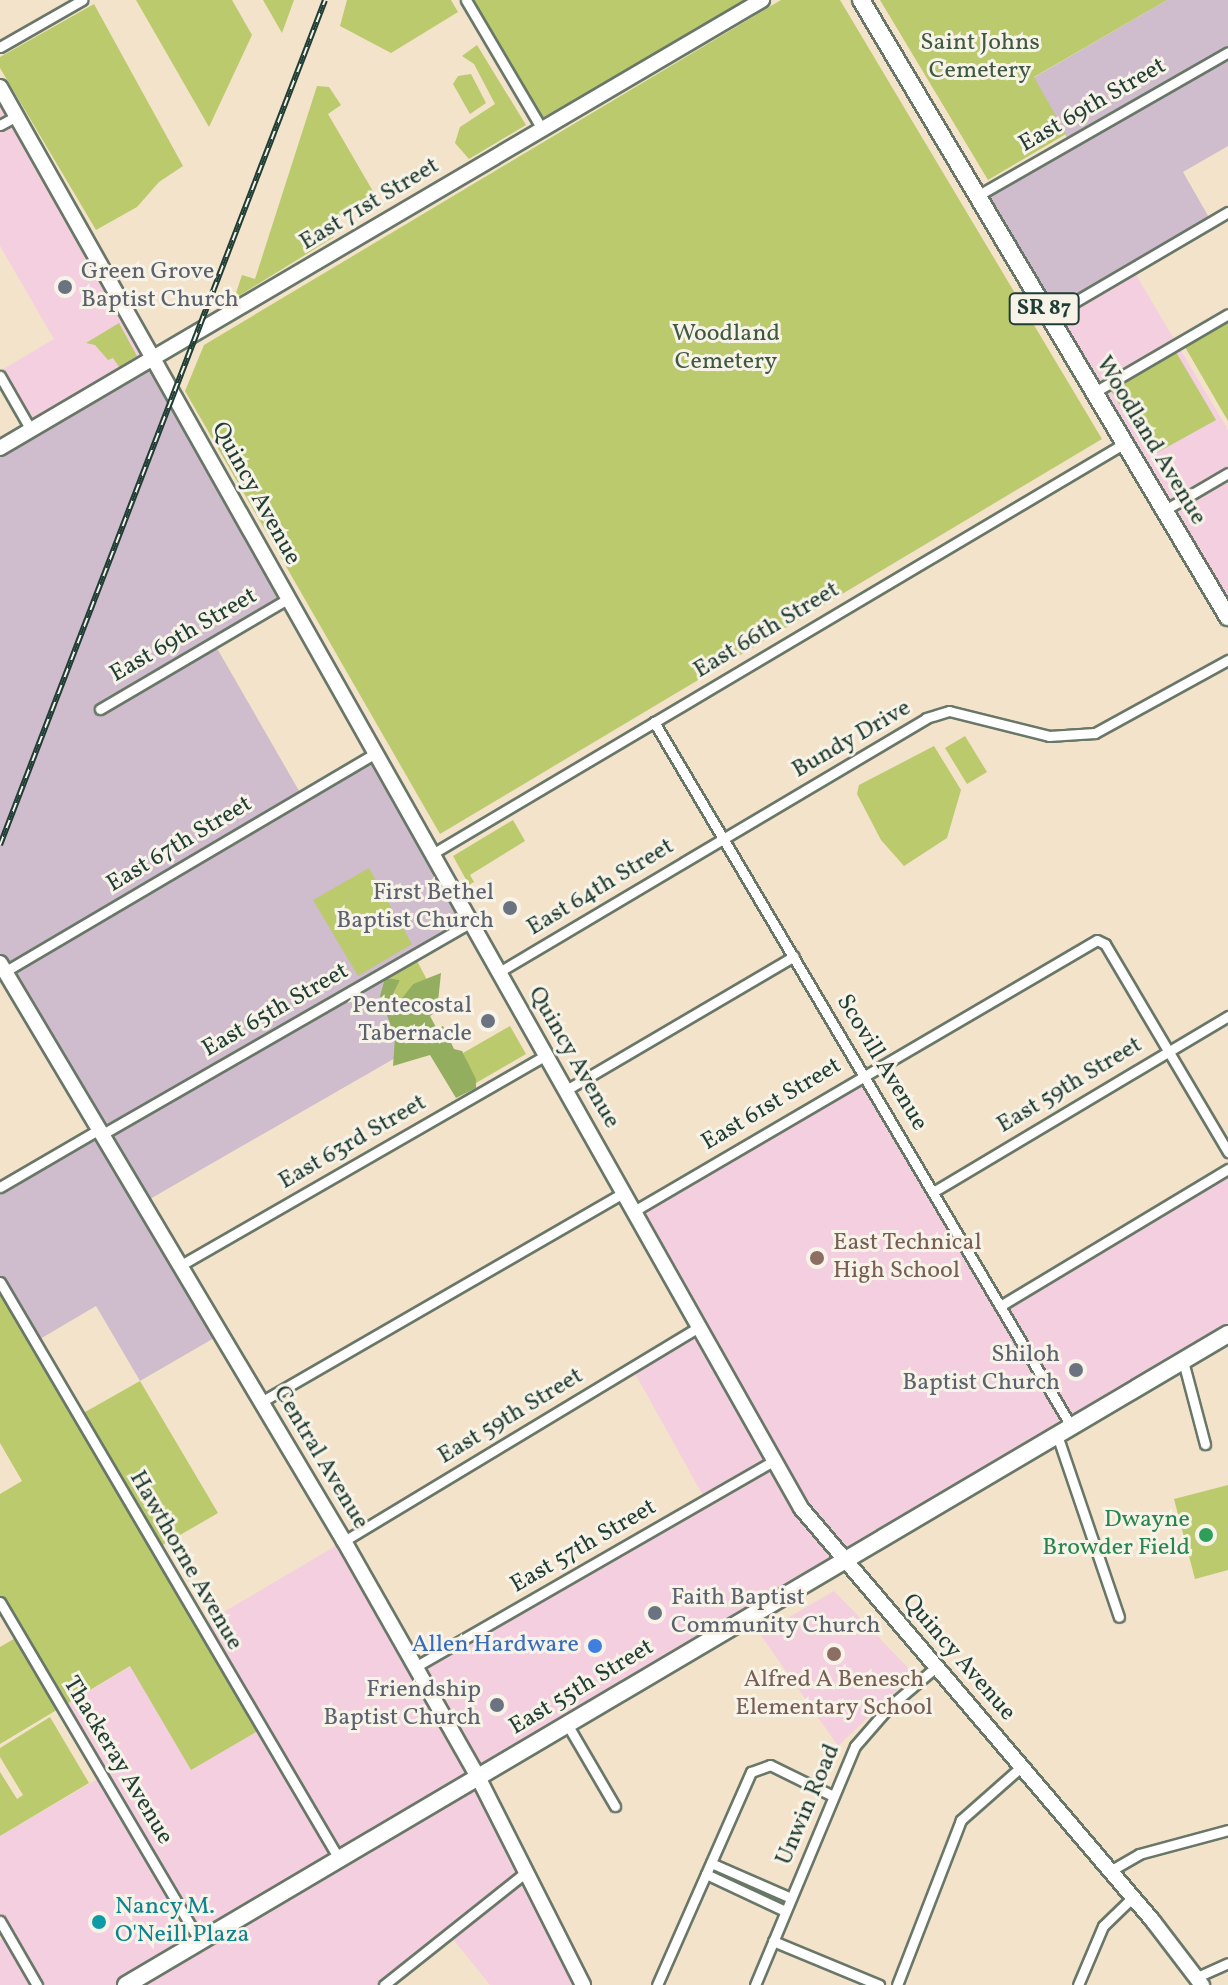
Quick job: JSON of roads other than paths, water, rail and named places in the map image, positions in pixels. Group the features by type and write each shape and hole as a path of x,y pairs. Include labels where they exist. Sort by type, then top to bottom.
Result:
{"main road":[{"name":"Woodland Avenue","path":"861,0 1228,617"},
{"name":"East 55th Street","path":"126,1985 1228,1334"}],"street":[{"path":"0,47 82,0"},
{"path":"466,0 542,129"},
{"name":"East 71st Street","path":"0,448 762,0"},
{"name":"East 69th Street","path":"977,196 1228,52"},
{"name":"Quincy Avenue","path":"0,87 801,1508 1133,1897 1199,1981"},
{"path":"0,125 17,116"},
{"path":"1049,317 1228,212"},
{"path":"1093,393 1228,314"},
{"path":"0,376 31,430"},
{"name":"East 66th Street","path":"432,854 1123,444"},
{"path":"1163,511 1228,473"},
{"name":"East 69th Street","path":"100,709 289,598"},
{"name":"Bundy Drive","path":"723,838 926,718 949,711 1049,736 1095,733 1228,660"},
{"name":"Scovill Avenue","path":"654,722 1000,1306 1064,1431 1119,1617"},
{"name":"East 67th Street","path":"2,968 376,753"},
{"name":"East 64th Street","path":"499,972 723,838"},
{"name":"East 65th Street","path":"0,1187 471,922"},
{"name":"East 61st Street","path":"634,1211 1097,940 1105,944 1169,1050"},
{"path":"566,1090 794,956"},
{"name":"Central Avenue","path":"2,968 344,1541 478,1777 583,1985"},
{"name":"East 59th Street","path":"933,1192 1228,1016"},
{"path":"1169,1050 1228,1152"},
{"name":"East 63rd Street","path":"181,1265 546,1055"},
{"path":"1000,1306 1228,1169"},
{"path":"261,1402 624,1192"},
{"name":"Hawthorne Avenue","path":"0,1282 339,1859"},
{"name":"East 59th Street","path":"344,1541 699,1327"},
{"path":"1183,1361 1205,1444"},
{"name":"East 57th Street","path":"415,1667 773,1461"},
{"name":"Thackeray Avenue","path":"0,1602 200,1941"},
{"name":"Unwin Road","path":"755,1985 833,1796 870,1726 936,1667"},
{"path":"567,1724 615,1806"},
{"path":"662,1984 747,1776 759,1767 770,1765 833,1796"},
{"path":"897,1985 961,1820 1022,1766"},
{"path":"1110,1871 1139,1854 1228,1830"},
{"path":"711,1863 791,1898"},
{"path":"384,1985 525,1873"},
{"path":"706,1874 785,1911"},
{"path":"1078,1985 1103,1926 1133,1897"},
{"path":"0,1921 37,1985"},
{"path":"773,1941 879,1985"},
{"path":"1199,1981 1228,1963"}],"railway":[{"path":"0,845 325,0"}],"place":[{"name":"Green Grove Baptist Church","path":"65,287"},
{"name":"First Bethel Baptist Church","path":"510,908"},
{"name":"Pentecostal Tabernacle","path":"488,1021"},
{"name":"East Technical High School","path":"817,1258"},
{"name":"Shiloh Baptist Church","path":"1076,1370"},
{"name":"Dwayne Browder Field","path":"1206,1535"},
{"name":"Faith Baptist Community Church","path":"655,1613"},
{"name":"Allen Hardware","path":"595,1646"},
{"name":"Alfred A Benesch Elementary School","path":"834,1654"},
{"name":"Friendship Baptist Church","path":"497,1705"},
{"name":"Nancy M. O'Neill Plaza","path":"99,1922"}],"park label":[{"name":"Saint Johns Cemetery","path":"980,58"},
{"name":"Woodland Cemetery","path":"726,349"}]}
